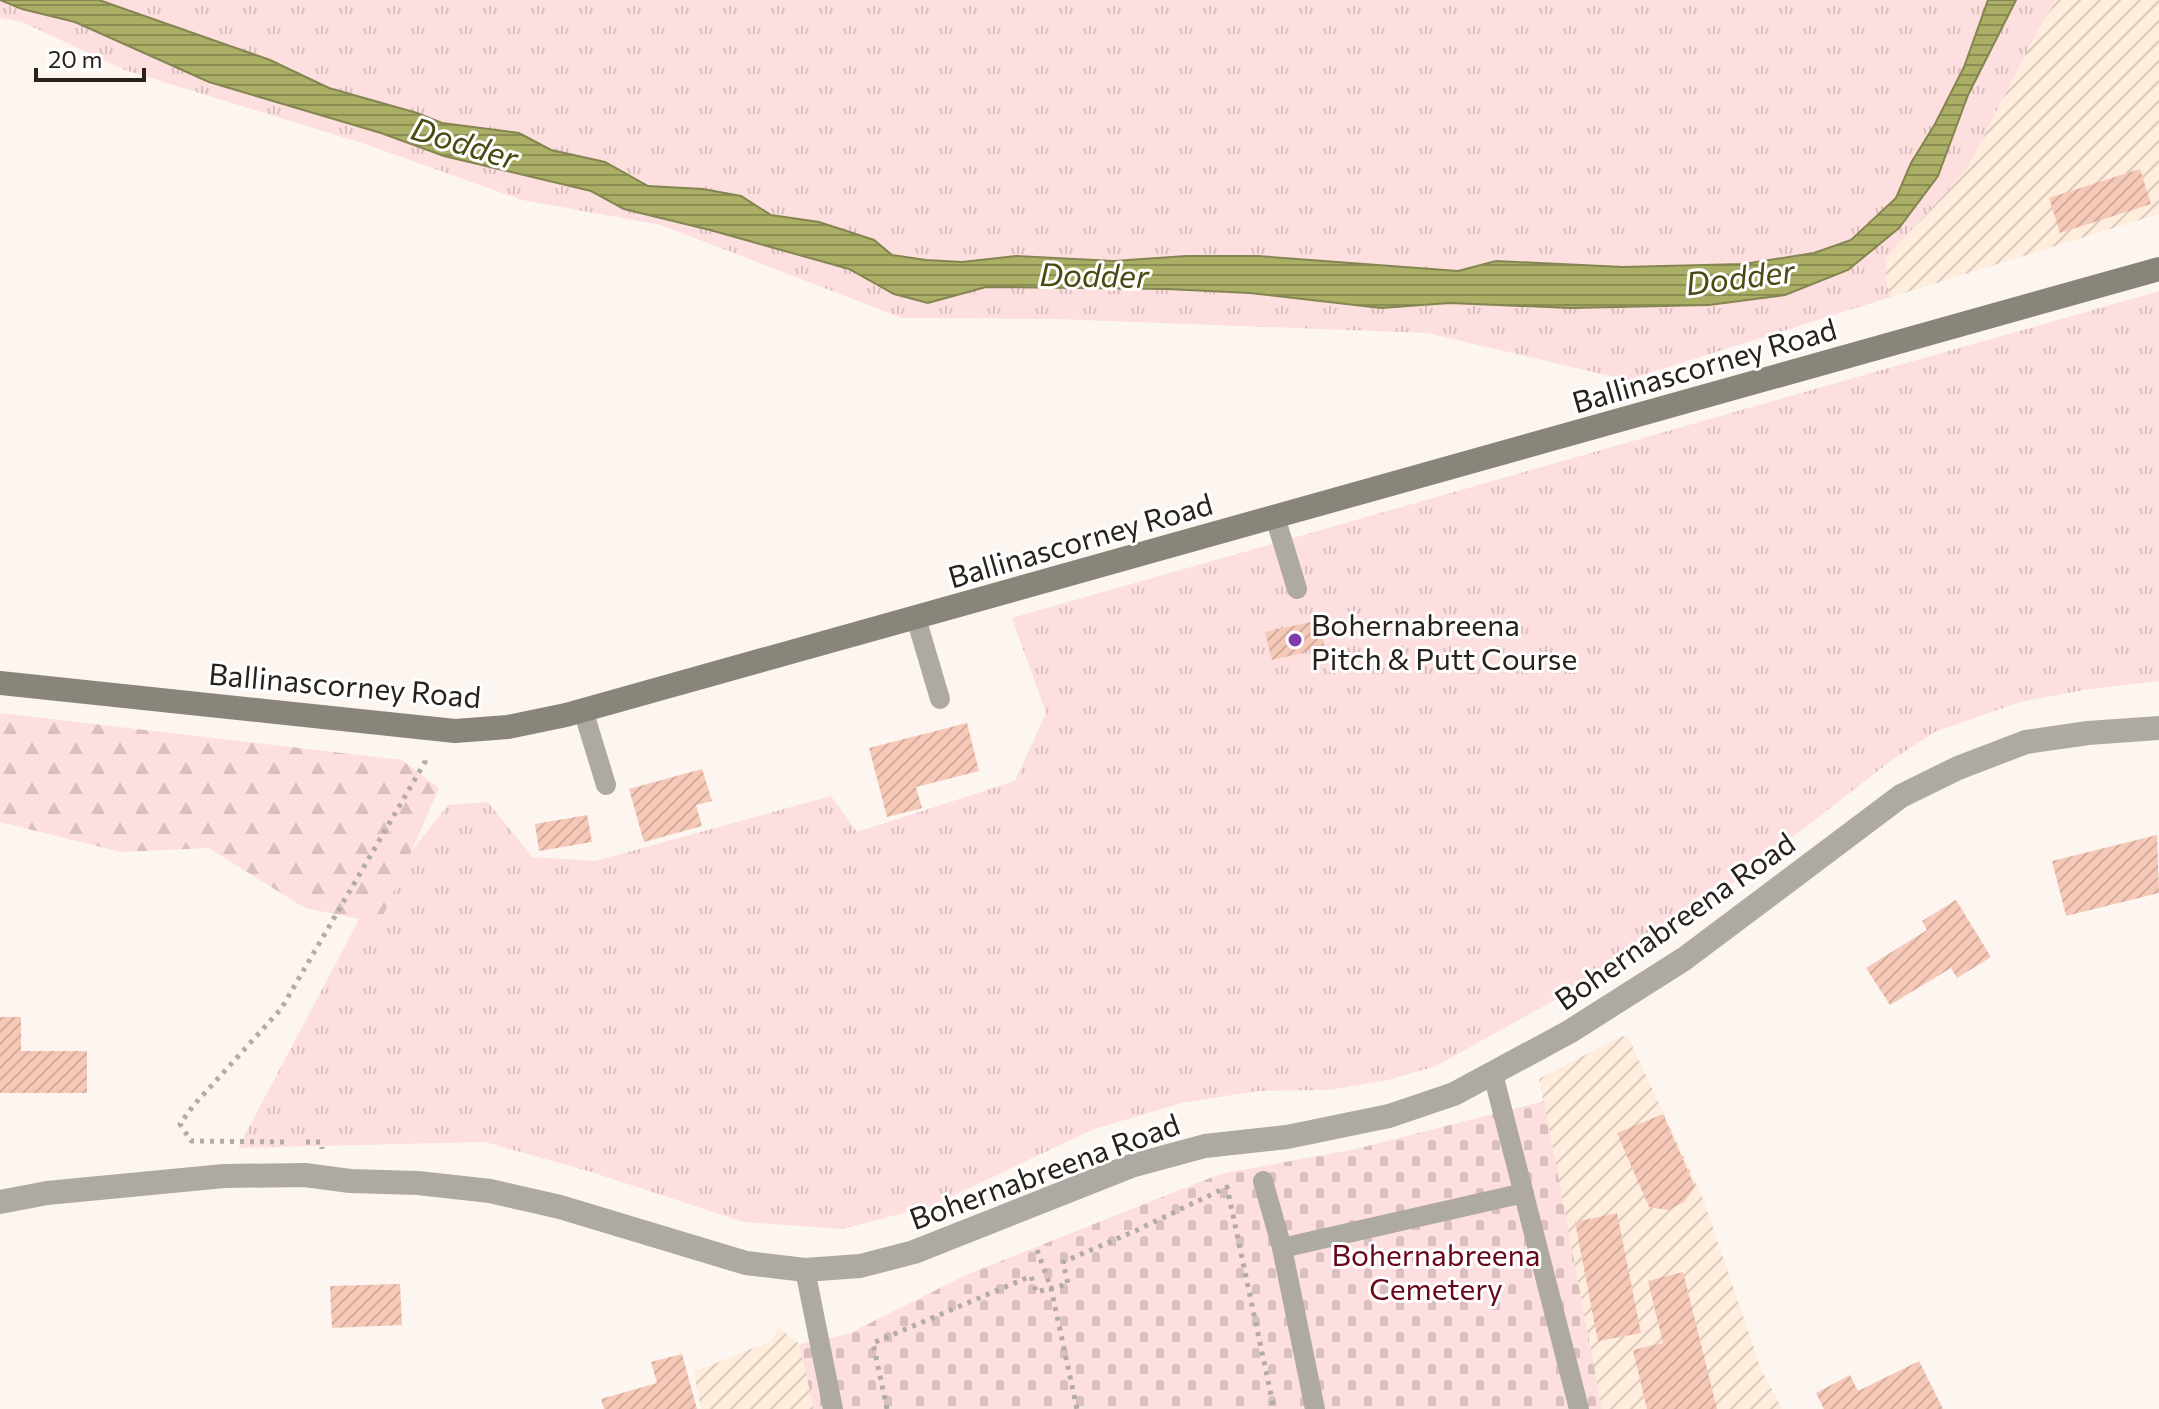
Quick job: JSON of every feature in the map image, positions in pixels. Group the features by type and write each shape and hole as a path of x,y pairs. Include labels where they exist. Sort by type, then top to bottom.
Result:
{"main road":[{"name":"Ballinascorney Road","path":"0,683 455,731 508,727 583,710 916,618 2159,269"}],"street":[{"name":"Bohernabreena Road","path":"0,1202 47,1193 224,1176 305,1175 418,1183 490,1191 560,1207 746,1263 805,1270 860,1266 914,1252 1131,1166 1205,1146 1287,1137 1389,1116 1454,1094 1569,1032 1684,959 1901,796 1958,768 2026,742 2088,733 2159,728"}],"lane":[{"path":"1275,517 1297,589"},
{"path":"916,618 940,699"},
{"path":"583,710 606,785"},
{"path":"1493,1074 1579,1409"},
{"path":"1263,1181 1282,1248 1315,1409"},
{"path":"1282,1248 1524,1193"},
{"path":"805,1270 833,1409"}],"path":[{"path":"326,1178 321,1142 191,1141 180,1124 281,1009 425,762 428,728"},
{"path":"887,1409 873,1343 1031,1276 1036,1292 1068,1284 1063,1262 1227,1187 1274,1409"},
{"path":"1037,1250 1051,1288 1077,1409"}],"shaded area":[{"path":"2056,0 2159,0 2159,214 1891,297 1886,280 1886,258 1967,169"},
{"path":"1622,1036 1629,1039 1702,1196 1761,1369 1782,1409 1602,1409 1539,1079"},
{"path":"779,1328 799,1344 814,1409 701,1409 694,1372 771,1341"}],"green space":[{"path":"0,0 2056,0 1967,169 1886,258 1886,280 1891,297 1627,380 1427,333 1056,319 902,318 661,225 522,200 365,144 125,70 22,22 0,18"},
{"path":"2159,291 2159,681 2020,702 1935,732 1896,757 1684,921 1562,996 1436,1066 1388,1080 1330,1090 1257,1091 1182,1103 1094,1129 931,1206 842,1229 744,1222 588,1171 485,1142 238,1148 363,912 448,805 488,802 532,857 595,861 831,796 857,832 1015,781 1046,713 1012,618"},
{"path":"0,713 402,760 439,788 380,923 305,908 209,848 121,852 0,822"},
{"name":"Bohernabreena Cemetery","path":"1544,1101 1602,1409 814,1409 799,1344 848,1334 966,1275 1220,1174 1356,1149"}],"water":[{"name":"Dodder","path":"0,0 99,0 270,60 329,88 442,123 519,133 551,150 605,162 648,186 703,189 741,196 771,215 819,222 874,240 892,255 962,262 1016,256 1114,261 1186,256 1258,256 1458,271 1496,261 1623,267 1744,264 1814,253 1851,240 1896,198 1911,163 1964,67 1988,0 2016,0 1968,95 1938,176 1899,228 1848,270 1785,295 1709,305 1571,308 1450,303 1381,308 1250,293 986,287 928,303 894,294 849,269 624,209 591,191 444,156 381,133 209,82 75,22 22,9"}],"building":[{"path":"2140,169 2151,204 2060,233 2049,198"},
{"name":"Bohernabreena Pitch & Putt Course","path":"1319,620 1325,648 1272,660 1265,632"},
{"path":"967,723 979,771 916,787 922,808 887,817 869,748"},
{"path":"702,769 712,801 696,805 702,826 644,842 629,789"},
{"path":"587,815 592,842 539,851 535,824"},
{"path":"2157,835 2159,893 2066,916 2052,861"},
{"path":"1956,900 1991,957 1957,978 1951,968 1890,1005 1866,968 1927,930 1922,921"},
{"path":"0,1017 21,1017 21,1051 87,1051 87,1093 0,1093"},
{"path":"1663,1114 1695,1187 1684,1202 1668,1210 1649,1207 1617,1133"},
{"path":"1617,1213 1641,1333 1598,1341 1575,1222"},
{"path":"1683,1272 1717,1409 1647,1409 1633,1350 1663,1343 1648,1281"},
{"path":"400,1284 402,1325 332,1328 330,1286"},
{"path":"682,1354 697,1409 604,1409 601,1399 657,1383 651,1362"},
{"path":"1919,1361 1943,1409 1824,1409 1816,1393 1850,1375 1858,1391"}],"place":[{"name":"Bohernabreena Pitch & Putt Course","path":"1295,640"}]}
